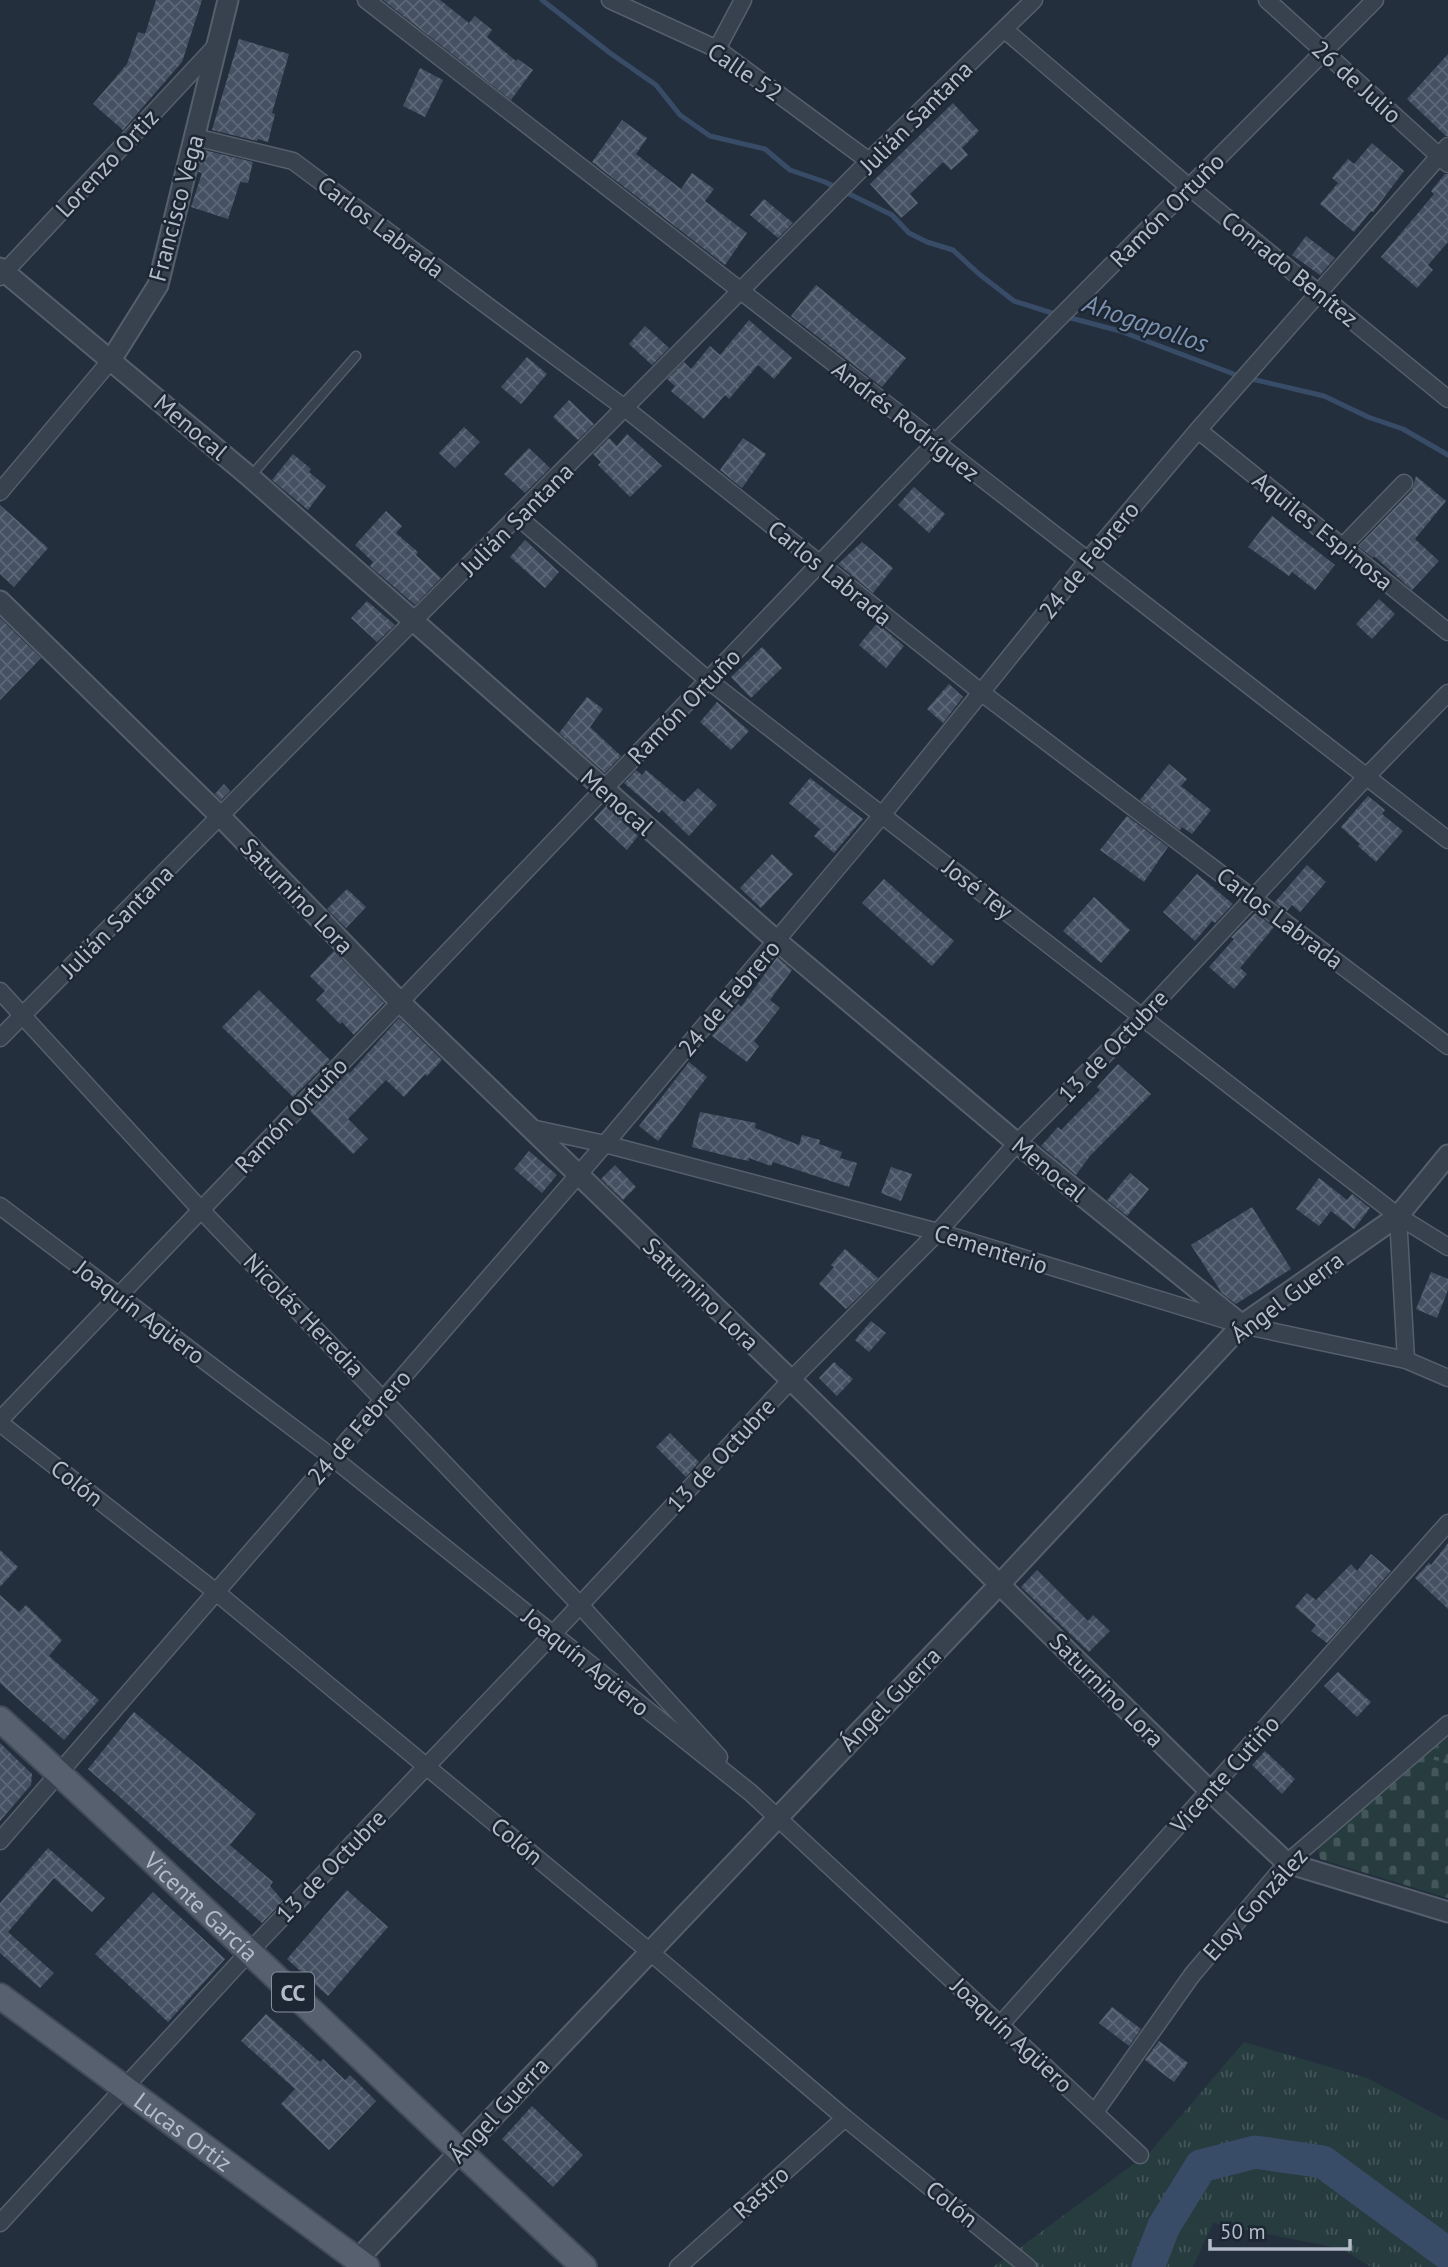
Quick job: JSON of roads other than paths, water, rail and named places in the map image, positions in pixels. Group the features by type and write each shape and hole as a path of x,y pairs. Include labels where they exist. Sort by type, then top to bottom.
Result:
{"main road":[{"name":"Vicente García","path":"0,1719 584,2267"},
{"name":"Lucas Ortiz","path":"0,1996 358,2265"}],"street":[{"name":"Francisco Vega","path":"0,492 111,360 158,285 214,48 228,0"},
{"name":"Andrés Rodríguez","path":"366,0 741,293 1368,775 1448,840"},
{"name":"Calle 52","path":"610,0 717,49 869,162"},
{"path":"717,49 743,0"},
{"name":"Julián Santana","path":"0,1038 869,162 1034,0"},
{"name":"26 de Julio","path":"1267,0 1445,156"},
{"name":"Ramón Ortuño","path":"0,1421 935,443 1375,0"},
{"name":"Conrado Benítez","path":"1005,30 1189,187 1448,398"},
{"name":"Lorenzo Ortiz","path":"2,272 214,48"},
{"name":"Carlos Labrada","path":"195,136 293,161 626,409 982,693 1448,1046"},
{"name":"24 de Febrero","path":"0,1841 777,942 1088,560 1198,430 1445,156"},
{"name":"Menocal","path":"2,272 250,477 777,942 1017,1143 1242,1325"},
{"name":"Aquiles Espinosa","path":"1198,430 1448,632"},
{"path":"1342,547 1404,483"},
{"name":"José Tey","path":"518,517 708,680 1398,1216 1448,1247"},
{"name":"Saturnino Lora","path":"0,601 220,817 400,1002 1287,1863 1448,1912"},
{"name":"13 de Octubre","path":"0,2223 250,1951 791,1380 939,1232 1017,1143 1142,1017 1448,693"},
{"name":"Nicolás Heredia","path":"0,991 201,1210 579,1604 751,1793"},
{"name":"Cementerio","path":"531,1128 605,1144 939,1232 1242,1325 1406,1360 1448,1378"},
{"name":"Ángel Guerra","path":"358,2265 649,1951 1000,1584 1242,1325 1398,1216 1448,1155"},
{"name":"Joaquín Agüero","path":"0,1206 333,1458 751,1793 1140,2155"},
{"path":"1398,1216 1406,1360"},
{"name":"Colón","path":"0,1421 216,1592 428,1766 845,2118 1028,2267"},
{"name":"Vicente Cutiño","path":"1001,2024 1448,1524"},
{"name":"Eloy González","path":"1094,2112 1192,1975 1287,1863 1448,1724"},
{"name":"Rastro","path":"678,2267 845,2118"}],"lane":[{"path":"250,477 356,356"}],"waterway":[{"name":"Ahogapollos","path":"542,0 656,85 680,115 710,136 765,149 790,170 825,182 892,215 909,233 953,250 1014,301 1120,331 1239,376 1324,396 1368,417 1403,429 1448,455"},
{"path":"1148,2267 1164,2226 1201,2166 1255,2152 1323,2162 1448,2254"}]}
